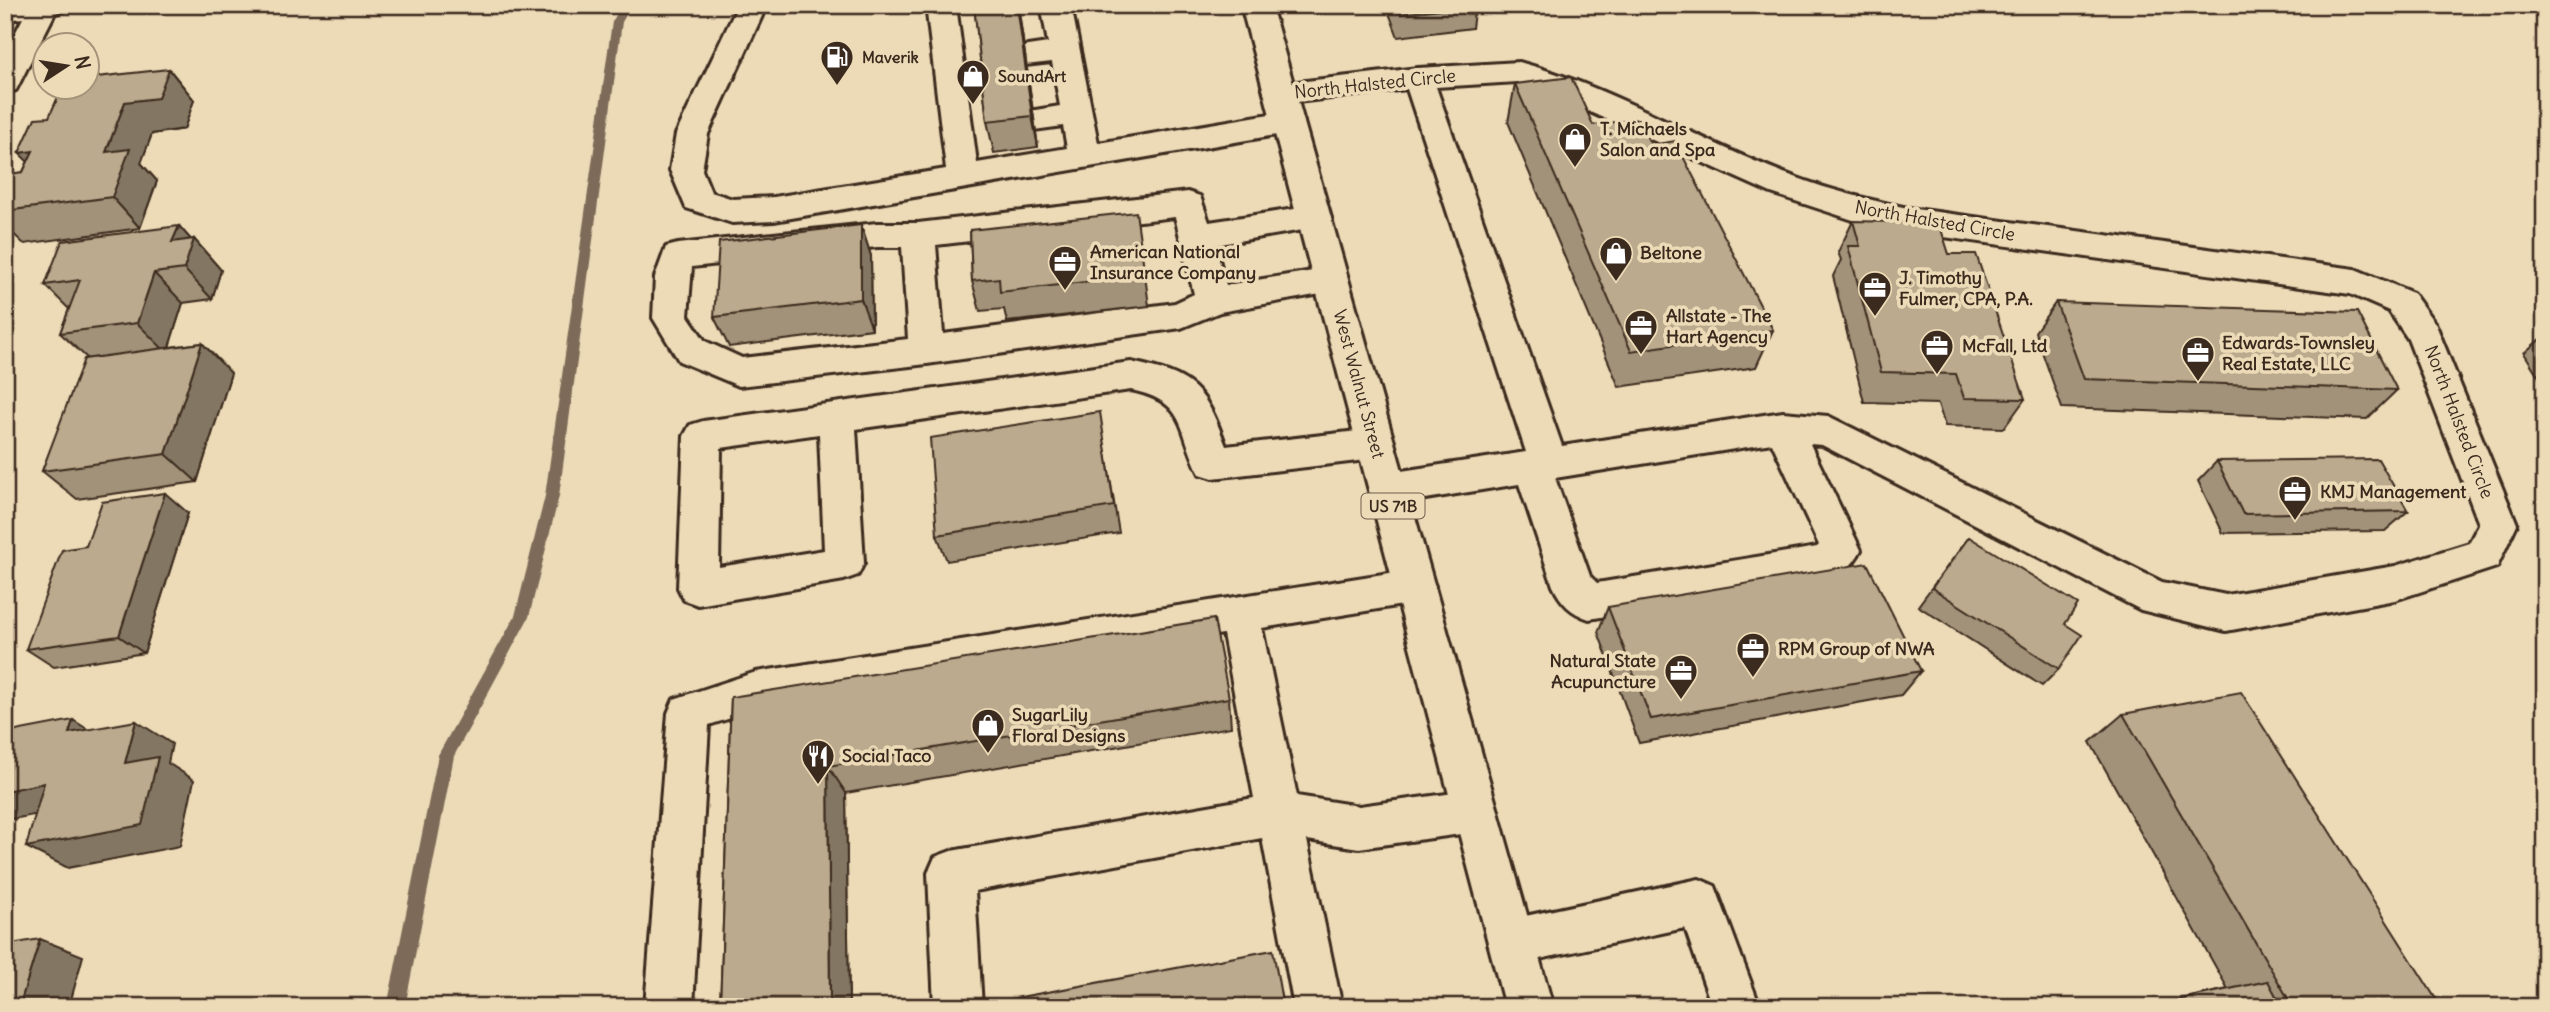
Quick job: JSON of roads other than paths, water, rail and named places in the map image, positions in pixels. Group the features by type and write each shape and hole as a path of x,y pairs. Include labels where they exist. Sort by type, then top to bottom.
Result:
{"main road":[{"path":"5,11 52,5"},
{"name":"North Halsted Circle","path":"753,5 692,134 686,170 698,200 732,211 774,209 1085,157 1419,78 1519,72 1563,88 1782,185 1853,208 1908,220 2355,282 2401,302 2424,334 2498,524 2483,555 2395,583 2226,613 2155,598 1828,431 1783,427 1388,489"},
{"path":"941,5 960,64 957,131 963,177"},
{"path":"1056,5 1085,157"},
{"name":"West Walnut Street","path":"1256,5 1529,1007"},
{"path":"5,83 44,6"},
{"path":"1024,55 1065,51"},
{"path":"1419,78 1541,464 1573,586 1589,602 1828,562 1841,550 1783,427"},
{"path":"1034,119 1077,114"},
{"path":"957,131 990,126"},
{"path":"1213,300 1188,204 918,235 877,235 678,256 672,277 670,318 692,351 738,372 927,350 1181,315 1213,300 1331,281"},
{"path":"1196,236 1314,218"},
{"path":"918,235 927,350"},
{"path":"837,417 844,563 698,588 703,436 837,417 1131,376 1159,381 1178,390 1194,411 1213,463 1375,444"},
{"path":"668,1007 689,713 756,691 1415,586"},
{"path":"1239,614 1318,1007"},
{"path":"958,1007 951,873 1280,814 1359,827 1476,811"},
{"path":"1511,942 1699,902 1736,1007"}],"waterway":[{"path":"396,1007 446,755 522,617 552,496 617,22 627,5"}],"place":[{"name":"Maverik","path":"837,87"},
{"name":"SoundArt","path":"973,106"},
{"name":"T. Michaels Salon and Spa","path":"1575,169"},
{"name":"Beltone","path":"1616,283"},
{"name":"American National Insurance Company","path":"1065,292"},
{"name":"J. Timothy Fulmer, CPA, P.A.","path":"1875,318"},
{"name":"Allstate - The Hart Agency","path":"1641,356"},
{"name":"McFall, Ltd","path":"1937,376"},
{"name":"Edwards-Townsley Real Estate, LLC","path":"2198,383"},
{"name":"KMJ Management","path":"2295,522"},
{"name":"RPM Group of NWA","path":"1753,679"},
{"name":"Natural State Acupuncture","path":"1681,701"},
{"name":"SugarLily Floral Designs","path":"988,755"},
{"name":"Social Taco","path":"818,786"}]}
